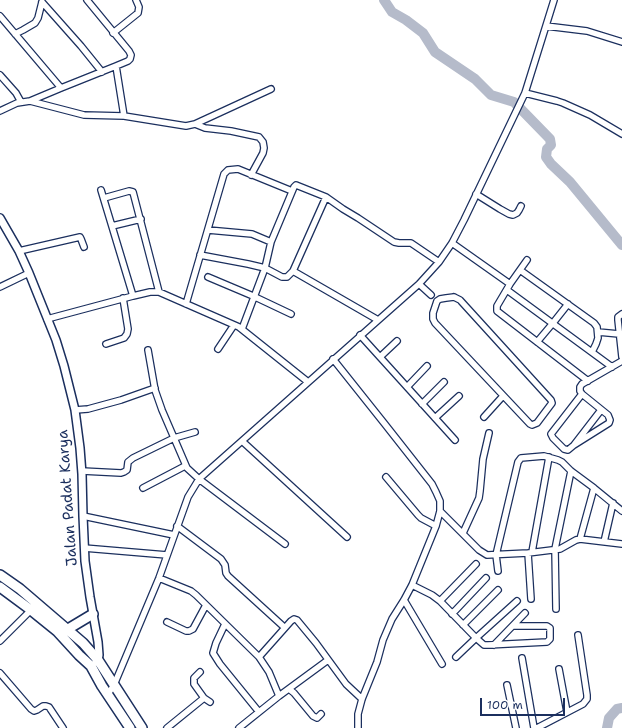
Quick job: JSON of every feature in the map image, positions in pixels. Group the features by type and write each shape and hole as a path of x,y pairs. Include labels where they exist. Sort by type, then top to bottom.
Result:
{"main road":[{"path":"0,575 20,589 63,632 79,655 95,663 114,686 142,728"},
{"path":"0,587 63,632"},
{"path":"63,632 93,614"},
{"path":"95,663 108,694 130,728"}],"street":[{"path":"0,111 21,102 30,101 130,59 129,51 87,0"},
{"path":"114,33 138,13 139,7 136,0"},
{"path":"108,694 114,686 158,578 188,497 199,479 419,284 439,262 452,243 524,95 554,0"},
{"path":"15,34 35,23 38,18 42,2 102,72"},
{"path":"0,16 61,88"},
{"path":"546,26 587,32 622,42"},
{"path":"116,66 124,116"},
{"path":"0,75 16,93 21,102"},
{"path":"30,101 84,115 124,116 182,126 191,126 271,89"},
{"path":"524,95 563,103 590,115 622,134"},
{"path":"195,124 205,128 231,131 259,137 263,142 263,153 251,175"},
{"path":"186,304 224,174 228,170 238,169 292,191"},
{"path":"242,329 253,296 265,268 271,242 294,187 298,186 326,197 394,242 408,242 439,262"},
{"path":"101,190 133,296"},
{"path":"104,198 129,191 135,195 159,292"},
{"path":"476,194 509,214 517,213 521,206"},
{"path":"200,255 265,268 285,278 293,271 326,197"},
{"name":"Jalan Padat Karya","path":"0,218 19,251 29,273 60,352 75,410 82,471 84,548 87,582 98,642 99,655 95,663"},
{"path":"112,226 141,219"},
{"path":"208,230 252,234 271,242"},
{"path":"19,251 80,237 84,247"},
{"path":"452,243 509,287 553,324 612,367"},
{"path":"527,260 497,306 497,311 588,381"},
{"path":"520,270 594,322 598,332 597,342 592,352"},
{"path":"293,271 378,320"},
{"path":"0,287 29,273"},
{"path":"208,277 291,314"},
{"path":"419,284 434,298 454,297 460,300 552,400 537,423 532,425 530,424 435,323 433,319 434,298"},
{"path":"47,320 124,298 150,292 159,292 242,329 308,382"},
{"path":"106,344 124,338 127,334 128,329 124,298"},
{"path":"536,342 553,324 568,304"},
{"path":"622,314 618,317 622,357"},
{"path":"218,349 234,325"},
{"path":"598,332 619,334"},
{"path":"360,335 455,440"},
{"path":"380,357 397,341"},
{"path":"148,350 155,388 162,410 185,466 199,479 286,544"},
{"path":"333,359 432,484 440,501 440,511 436,526 412,585 391,622 383,640 377,662 362,698 357,721 358,728"},
{"path":"582,394 551,434 564,449 568,450 609,422 610,418 582,394 580,387 582,384 622,361"},
{"path":"407,387 427,366"},
{"path":"422,404 444,382"},
{"path":"75,410 121,400 155,388"},
{"path":"435,418 459,396"},
{"path":"484,417 503,396"},
{"path":"574,445 601,410"},
{"path":"82,471 124,472 130,460 174,438 195,432"},
{"path":"463,533 479,498 483,459 489,433"},
{"path":"242,441 347,537"},
{"path":"498,571 496,555 519,460 523,458 544,456 560,461 622,511"},
{"path":"531,600 530,553 549,457"},
{"path":"143,488 185,466"},
{"path":"556,609 555,549 571,470"},
{"path":"386,477 421,518 436,526"},
{"path":"580,539 594,488"},
{"path":"604,542 612,503"},
{"path":"440,511 479,550 487,555 530,553 560,549 580,539 622,544"},
{"path":"83,516 174,534"},
{"path":"177,526 221,559 225,565 228,576 284,628"},
{"path":"84,548 167,555"},
{"path":"440,601 476,564"},
{"path":"158,578 191,591 196,595 259,657 269,672 279,696"},
{"path":"452,614 486,578"},
{"path":"412,585 432,595 440,601 484,645 547,642 550,639 550,628 547,626 512,626"},
{"path":"463,625 498,590"},
{"path":"404,600 442,664"},
{"path":"456,657 517,601"},
{"path":"167,622 186,631 190,631 193,629 206,605"},
{"path":"0,641 31,610"},
{"path":"494,645 525,613"},
{"path":"259,657 291,621 294,619 297,620 346,684 362,698"},
{"path":"225,624 213,653 220,664 259,712"},
{"path":"522,658 538,728 583,704 587,699 578,635"},
{"path":"239,728 328,660"},
{"path":"559,669 567,712"},
{"path":"200,672 194,678 194,684 204,698 210,702"},
{"path":"0,673 31,709 37,710 43,706 48,707 63,728"},
{"path":"506,685 516,728"},
{"path":"289,689 313,716 317,718 321,714"},
{"path":"167,728 204,698"}],"waterway":[{"path":"384,0 392,12 406,20 423,33 435,52 475,79 491,95 514,102 550,139 551,145 547,149 546,157 551,164 570,182 622,245"},
{"path":"607,728 609,718 617,709 622,708"}]}
